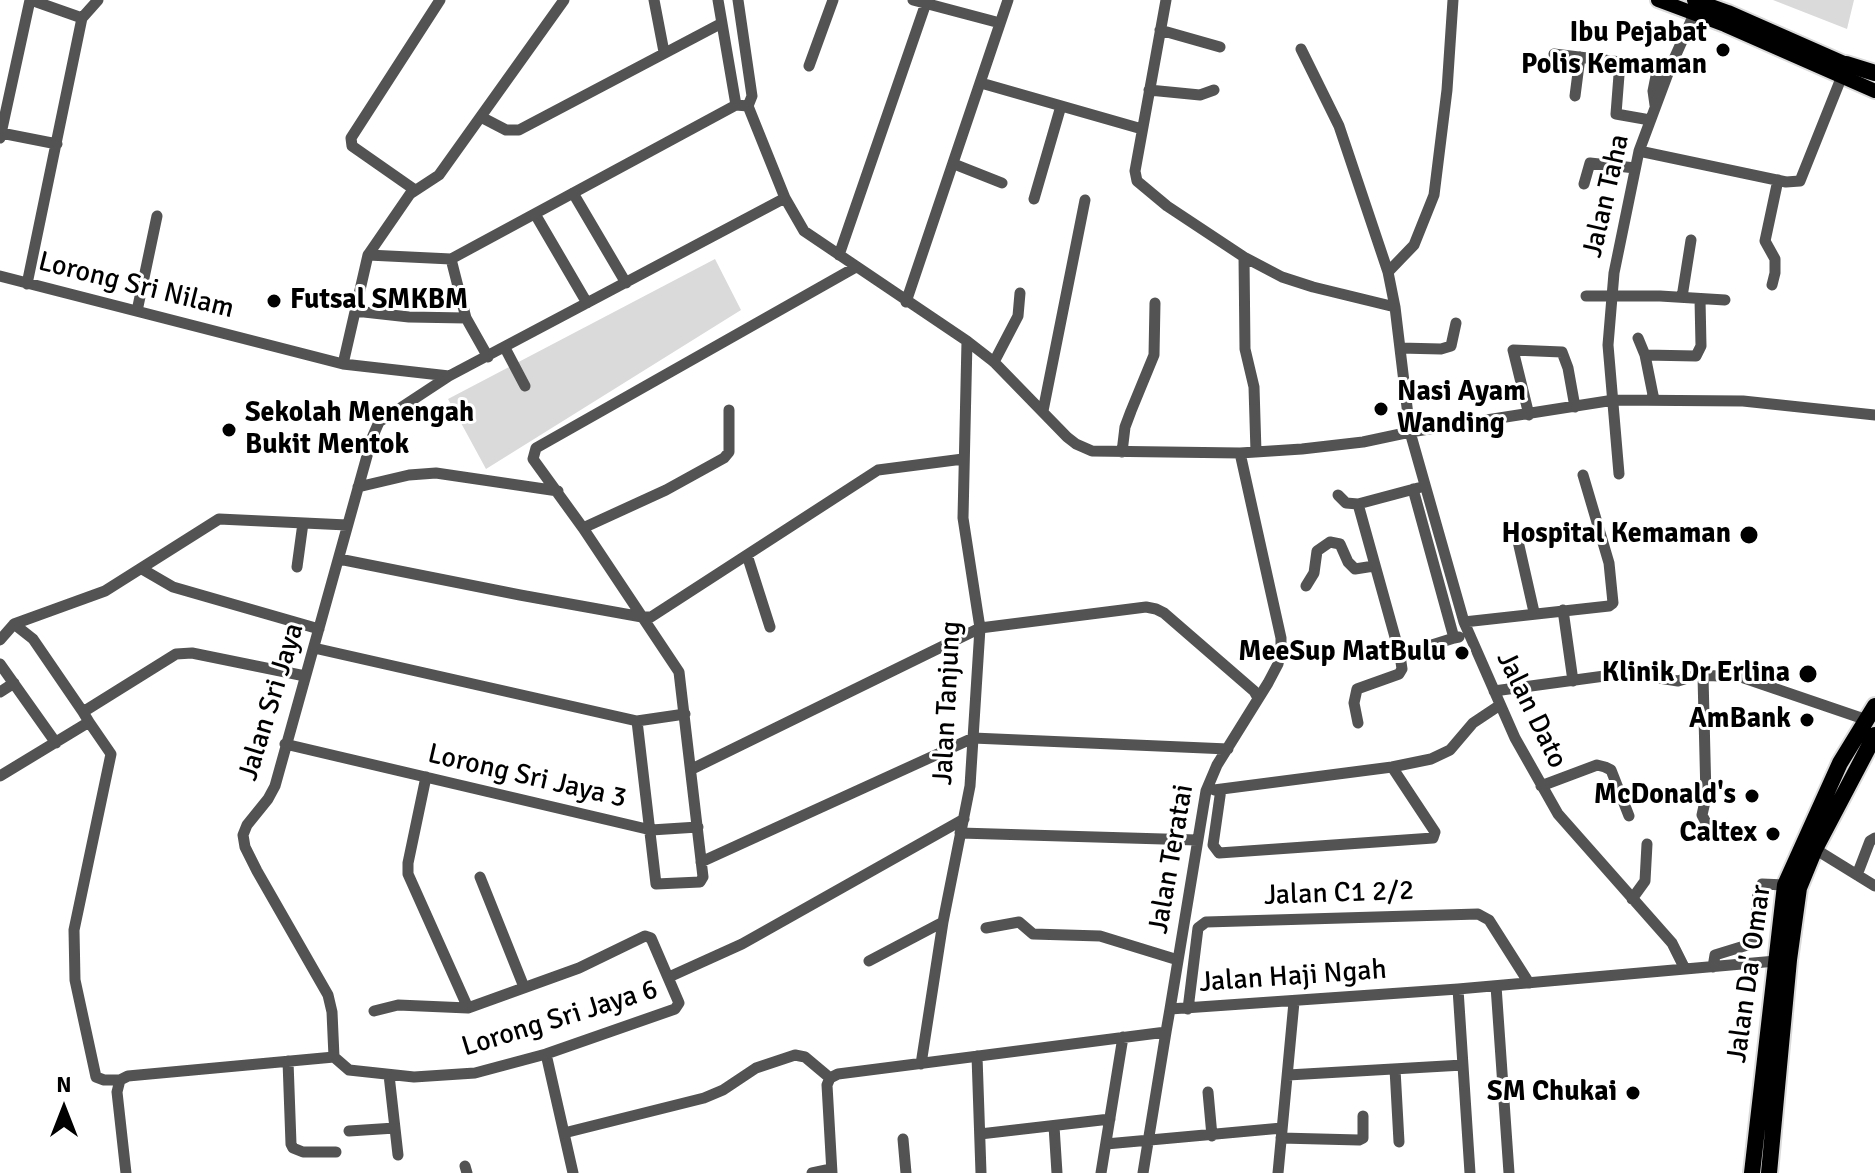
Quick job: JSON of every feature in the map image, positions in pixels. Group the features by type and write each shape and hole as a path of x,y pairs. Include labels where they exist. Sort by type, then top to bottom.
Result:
{"highway":[{"path":"1844,70 1875,75"},
{"path":"1768,1168 1799,888 1815,849 1869,757 1872,720"},
{"name":"Jalan Da' Omar","path":"1752,1173 1785,885 1826,792 1872,720"}],"main road":[{"path":"1658,0 1728,12 1844,70 1875,91"}],"street":[{"path":"57,144 1,136 31,0 82,18"},
{"path":"27,284 82,18 98,0"},
{"path":"415,190 352,146 351,138 440,0"},
{"path":"654,0 664,52"},
{"path":"718,0 742,106 804,231 994,362 1067,437 1084,449 1256,452 1363,442 1614,400 1743,401 1875,415"},
{"path":"368,255 451,259 742,106 752,96 738,0"},
{"path":"809,66 833,0"},
{"path":"913,0 1000,23"},
{"path":"906,302 1008,0"},
{"path":"1166,0 1135,171 1137,181 1167,206 1244,257 1298,283 1395,307"},
{"path":"1388,272 1414,245 1434,195 1447,90 1453,0"},
{"path":"343,364 368,255 415,190 439,175 557,2"},
{"path":"839,255 926,3"},
{"name":"Jalan Taha","path":"1619,474 1608,345 1611,296 1639,151 1655,106 1664,67 1694,6"},
{"path":"481,117 506,130 519,130 722,23"},
{"path":"1160,30 1220,47"},
{"name":"Jalan Dato","path":"1301,49 1339,126 1388,272 1410,432 1469,635 1541,786 1567,825 1672,943 1685,969"},
{"path":"1554,54 1664,67"},
{"path":"1575,96 1580,57"},
{"path":"1620,62 1616,114 1650,120"},
{"path":"1639,151 1778,180 1800,181 1844,70"},
{"path":"981,83 1142,129"},
{"path":"1149,90 1200,95 1214,90"},
{"path":"1034,199 1061,106"},
{"path":"1584,184 1590,163 1635,168"},
{"path":"954,164 1002,183"},
{"path":"1772,285 1775,259 1765,241 1778,180"},
{"path":"573,193 626,283"},
{"name":"Jalan Sri Jaya","path":"334,1057 328,995 243,842 244,829 272,792 379,422 449,376 785,198"},
{"path":"1043,411 1085,200"},
{"path":"535,214 587,303"},
{"path":"137,311 157,216"},
{"path":"1682,297 1691,240"},
{"path":"1244,257 1245,349 1254,387 1256,452"},
{"path":"451,259 466,318 488,357"},
{"path":"698,827 651,830 656,884 700,882 703,877 701,862 698,827 692,769 681,680 676,666 533,459 534,450 856,267"},
{"name":"Lorong Sri Nilam","path":"0,276 343,364 449,376"},
{"path":"994,362 1018,316 1020,293"},
{"path":"1586,296 1725,300"},
{"path":"1645,355 1699,354 1700,299"},
{"path":"1122,452 1131,411 1154,355 1155,303"},
{"path":"355,311 409,317 466,318"},
{"path":"1400,348 1441,349 1451,346 1456,323"},
{"path":"1638,338 1645,355 1654,400"},
{"name":"Jalan Tanjung","path":"921,1064 943,922 970,786 980,628 964,526 967,341"},
{"path":"505,348 525,386"},
{"path":"1529,415 1513,350 1562,352 1575,407"},
{"path":"583,528 666,490 724,458 729,452 729,410"},
{"name":"Jalan Teratai","path":"1170,1009 1206,791 1217,765 1278,664 1281,638 1240,453"},
{"path":"339,559 642,617 657,614 878,470 963,459"},
{"path":"358,487 409,475 436,473 558,491"},
{"path":"1464,622 1609,606 1614,600 1609,563 1583,475"},
{"path":"1338,495 1346,503 1358,504 1426,486"},
{"path":"1413,489 1454,638"},
{"path":"1358,504 1402,669 1399,674 1357,689 1354,703 1358,723"},
{"path":"0,640 14,624 105,591 219,519 347,525"},
{"path":"297,567 303,523"},
{"path":"1515,528 1534,612"},
{"path":"1306,586 1314,573 1317,551 1330,542 1340,544 1352,568 1359,570 1374,566"},
{"path":"747,555 770,627"},
{"path":"142,569 173,587 319,629"},
{"path":"692,769 980,628 1146,607 1164,613 1254,691 1258,698"},
{"path":"1563,610 1573,681"},
{"path":"14,624 33,639 111,754 74,930 75,980 96,1077 113,1080 128,1076 334,1057"},
{"path":"1400,655 1469,635"},
{"path":"314,648 637,721 685,714"},
{"path":"0,776 56,743 165,659 183,652 305,676"},
{"path":"0,664 56,743"},
{"path":"1494,691 1634,672"},
{"path":"1659,678 1678,681 1697,675 1747,679 1872,720"},
{"path":"1703,676 1706,797 1702,815 1711,832"},
{"path":"0,692 14,683"},
{"path":"1206,791 1392,767 1444,754 1473,723 1500,705"},
{"name":"Lorong Sri Jaya 3","path":"285,744 651,830 637,721"},
{"path":"701,862 973,738 1228,749"},
{"path":"1541,786 1597,765 1605,767 1611,770 1629,816"},
{"path":"1221,789 1213,845 1219,853 1433,838 1435,832 1392,767"},
{"path":"426,777 408,874 468,1008"},
{"path":"669,977 742,944 964,819"},
{"path":"960,833 1197,840"},
{"path":"1857,875 1870,841 1875,838"},
{"path":"1632,899 1645,881 1647,844"},
{"path":"1815,849 1875,886"},
{"path":"480,877 524,987"},
{"path":"1713,967 1715,955 1754,943 1758,892 1762,884 1785,885"},
{"name":"Jalan C1 2/2","path":"1188,1009 1198,928 1206,922 1478,914 1489,920 1529,983"},
{"path":"869,961 943,922"},
{"path":"986,928 1019,922 1033,934 1100,936 1178,960"},
{"name":"Lorong Sri Jaya 6","path":"334,1057 349,1070 434,1077 465,1075 546,1054 675,1009 679,1003 651,938 645,936 593,962 468,1008 398,1005 374,1011"},
{"name":"Jalan Haji Ngah","path":"1166,1032 1170,1009 1496,986 1776,961"},
{"path":"1496,986 1509,1173"},
{"path":"1458,989 1470,1173"},
{"path":"1278,1173 1294,1002"},
{"path":"564,1133 704,1098 723,1090 756,1068 790,1056 802,1055 822,1071 838,1074 1166,1032 1143,1173"},
{"path":"1101,1173 1123,1037"},
{"path":"546,1054 573,1173"},
{"path":"977,1056 981,1173"},
{"path":"288,1061 291,1144 303,1152 336,1152"},
{"path":"1288,1075 1463,1065"},
{"path":"1395,1069 1399,1142"},
{"path":"822,1071 827,1089 823,1171"},
{"path":"389,1075 398,1155"},
{"path":"113,1080 126,1173"},
{"path":"1208,1092 1212,1136"},
{"path":"1106,1144 1281,1133 1359,1140 1363,1138 1363,1116"},
{"path":"980,1134 1110,1119"},
{"path":"1054,1126 1057,1173"},
{"path":"349,1131 395,1128"},
{"path":"903,1139 906,1173"}],"shaded area":[{"path":"1773,0 1854,0 1847,29"},
{"path":"715,259 741,310 486,469 448,399"}],"place":[{"name":"Ibu Pejabat Polis Kemaman","path":"1723,50"},
{"name":"Futsal SMKBM","path":"274,301"},
{"name":"Nasi Ayam Wanding","path":"1381,409"},
{"name":"Sekolah Menengah Bukit Mentok","path":"229,430"},
{"name":"Hospital Kemaman","path":"1749,535"},
{"name":"MeeSup MatBulu","path":"1462,653"},
{"name":"Klinik Dr Erlina","path":"1808,674"},
{"name":"AmBank","path":"1807,720"},
{"name":"McDonald's","path":"1752,796"},
{"name":"Caltex","path":"1773,834"},
{"name":"SM Chukai","path":"1633,1093"}]}
